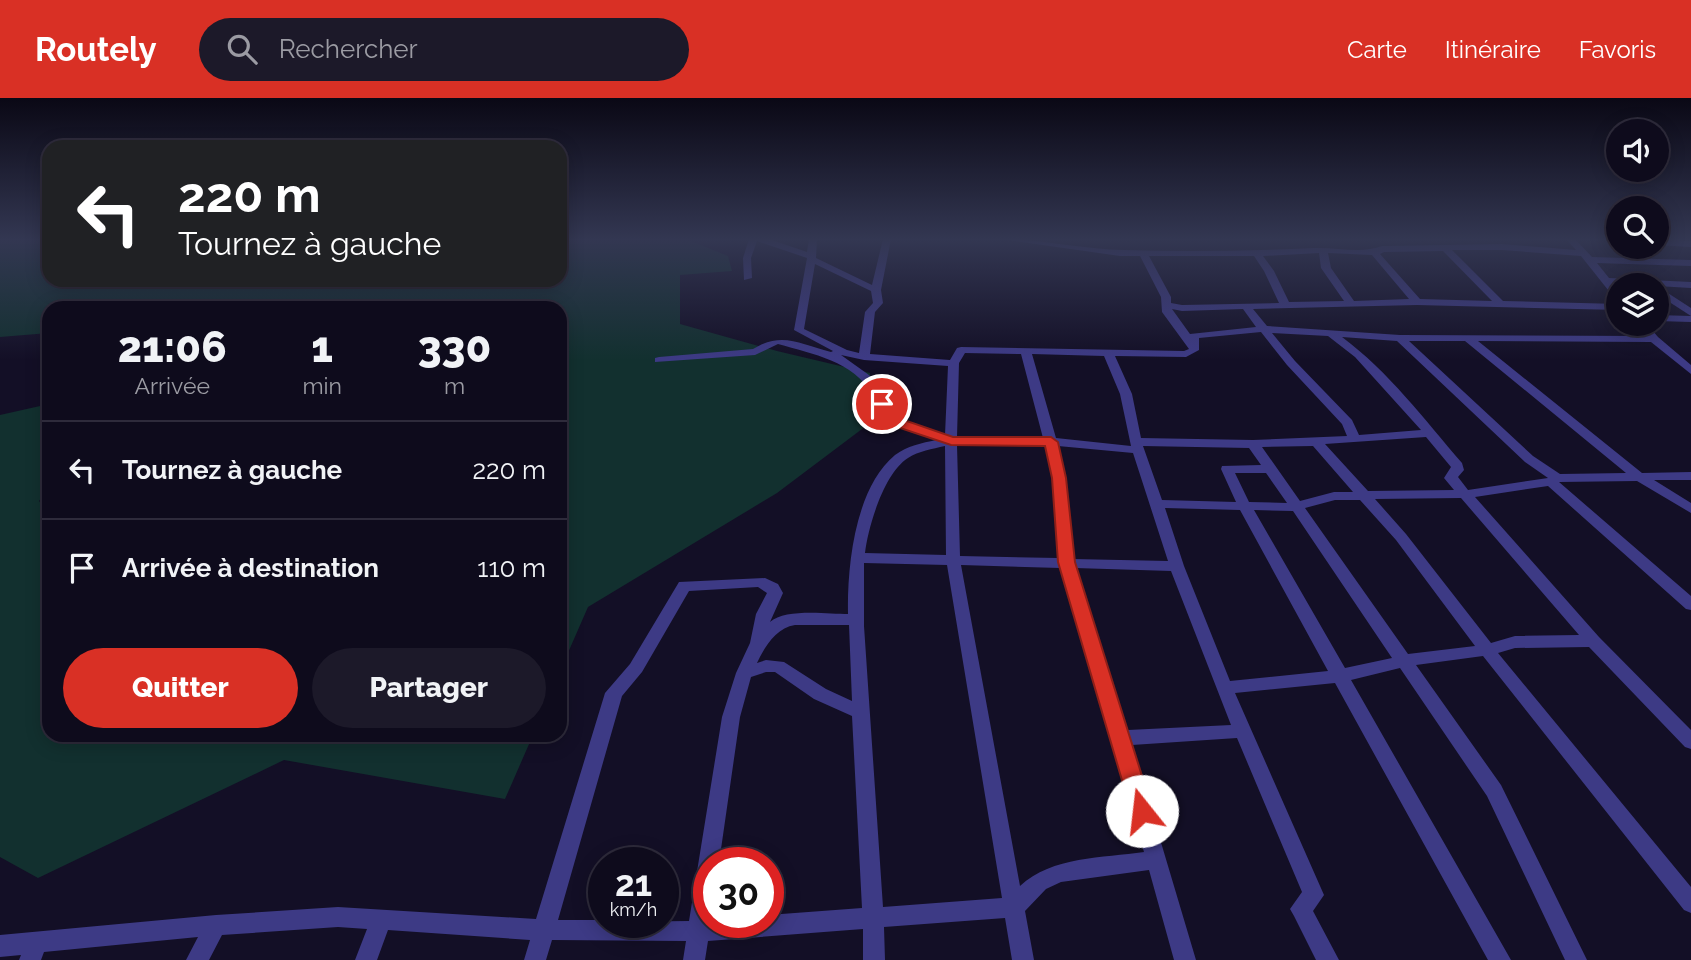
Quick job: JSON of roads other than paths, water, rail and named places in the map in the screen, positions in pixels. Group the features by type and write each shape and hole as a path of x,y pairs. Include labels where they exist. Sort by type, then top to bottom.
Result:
{"street":[{"path":"807,279 799,330 836,353 874,386 879,395 877,400 882,404 879,406 890,420 951,441"},
{"path":"855,279 876,290"},
{"path":"864,357 870,312 878,303 876,290 878,279"},
{"path":"1155,279 1168,305 1167,312 1193,345"},
{"path":"1271,279 1285,305"},
{"path":"1334,279 1350,302"},
{"path":"1398,279 1418,302"},
{"path":"1476,279 1499,303"},
{"path":"1669,286 1691,285"},
{"path":"1669,297 1691,313"},
{"path":"1168,305 1182,308 1418,302 1606,307"},
{"path":"1245,306 1291,363 1348,423 1354,439"},
{"path":"1669,318 1691,319"},
{"path":"1023,960 953,561 951,441 954,363 961,350 1186,354 1194,350 1196,335 1264,329 1400,338 1654,339"},
{"path":"1330,333 1359,355 1403,401 1457,466 1458,470 1451,476 1466,494 1593,641 1691,742"},
{"path":"1652,336 1691,371"},
{"path":"1466,337 1638,476 1691,509"},
{"path":"1400,338 1691,605"},
{"path":"659,360 755,352 778,341 864,357 954,363"},
{"path":"1025,350 1059,478 1066,562 1121,738 1185,960"},
{"path":"1108,352 1126,394 1137,446 1177,566 1224,688 1314,895 1301,909 1328,960"},
{"path":"874,960 874,919 860,712 858,558 870,506 901,456 926,446 951,441 1137,446 1317,443 1428,433"},
{"path":"1317,443 1409,547 1487,650 1691,903"},
{"path":"1253,444 1294,507 1494,791 1576,960"},
{"path":"1269,469 1227,469 1245,507 1500,960"},
{"path":"1156,503 1294,507 1320,499 1363,495 1466,494 1554,480 1691,476"},
{"path":"858,558 1177,566"},
{"path":"535,960 614,693 636,668 680,591 691,584 760,582 768,584 775,593 760,625 758,643 744,673 731,717 710,847"},
{"path":"758,643 780,622 795,619 857,620"},
{"path":"1224,688 1339,676 1404,661 1487,650 1515,642 1593,641"},
{"path":"744,673 766,666 778,666 820,694 860,712"},
{"path":"1121,738 1242,731"},
{"path":"784,925 1014,907 1039,882 1059,873 1156,860"},
{"path":"0,946 34,951 216,925 338,917 544,930 693,931"},
{"path":"366,960 382,919"},
{"path":"197,960 216,925"},
{"path":"694,960 696,938"}]}
